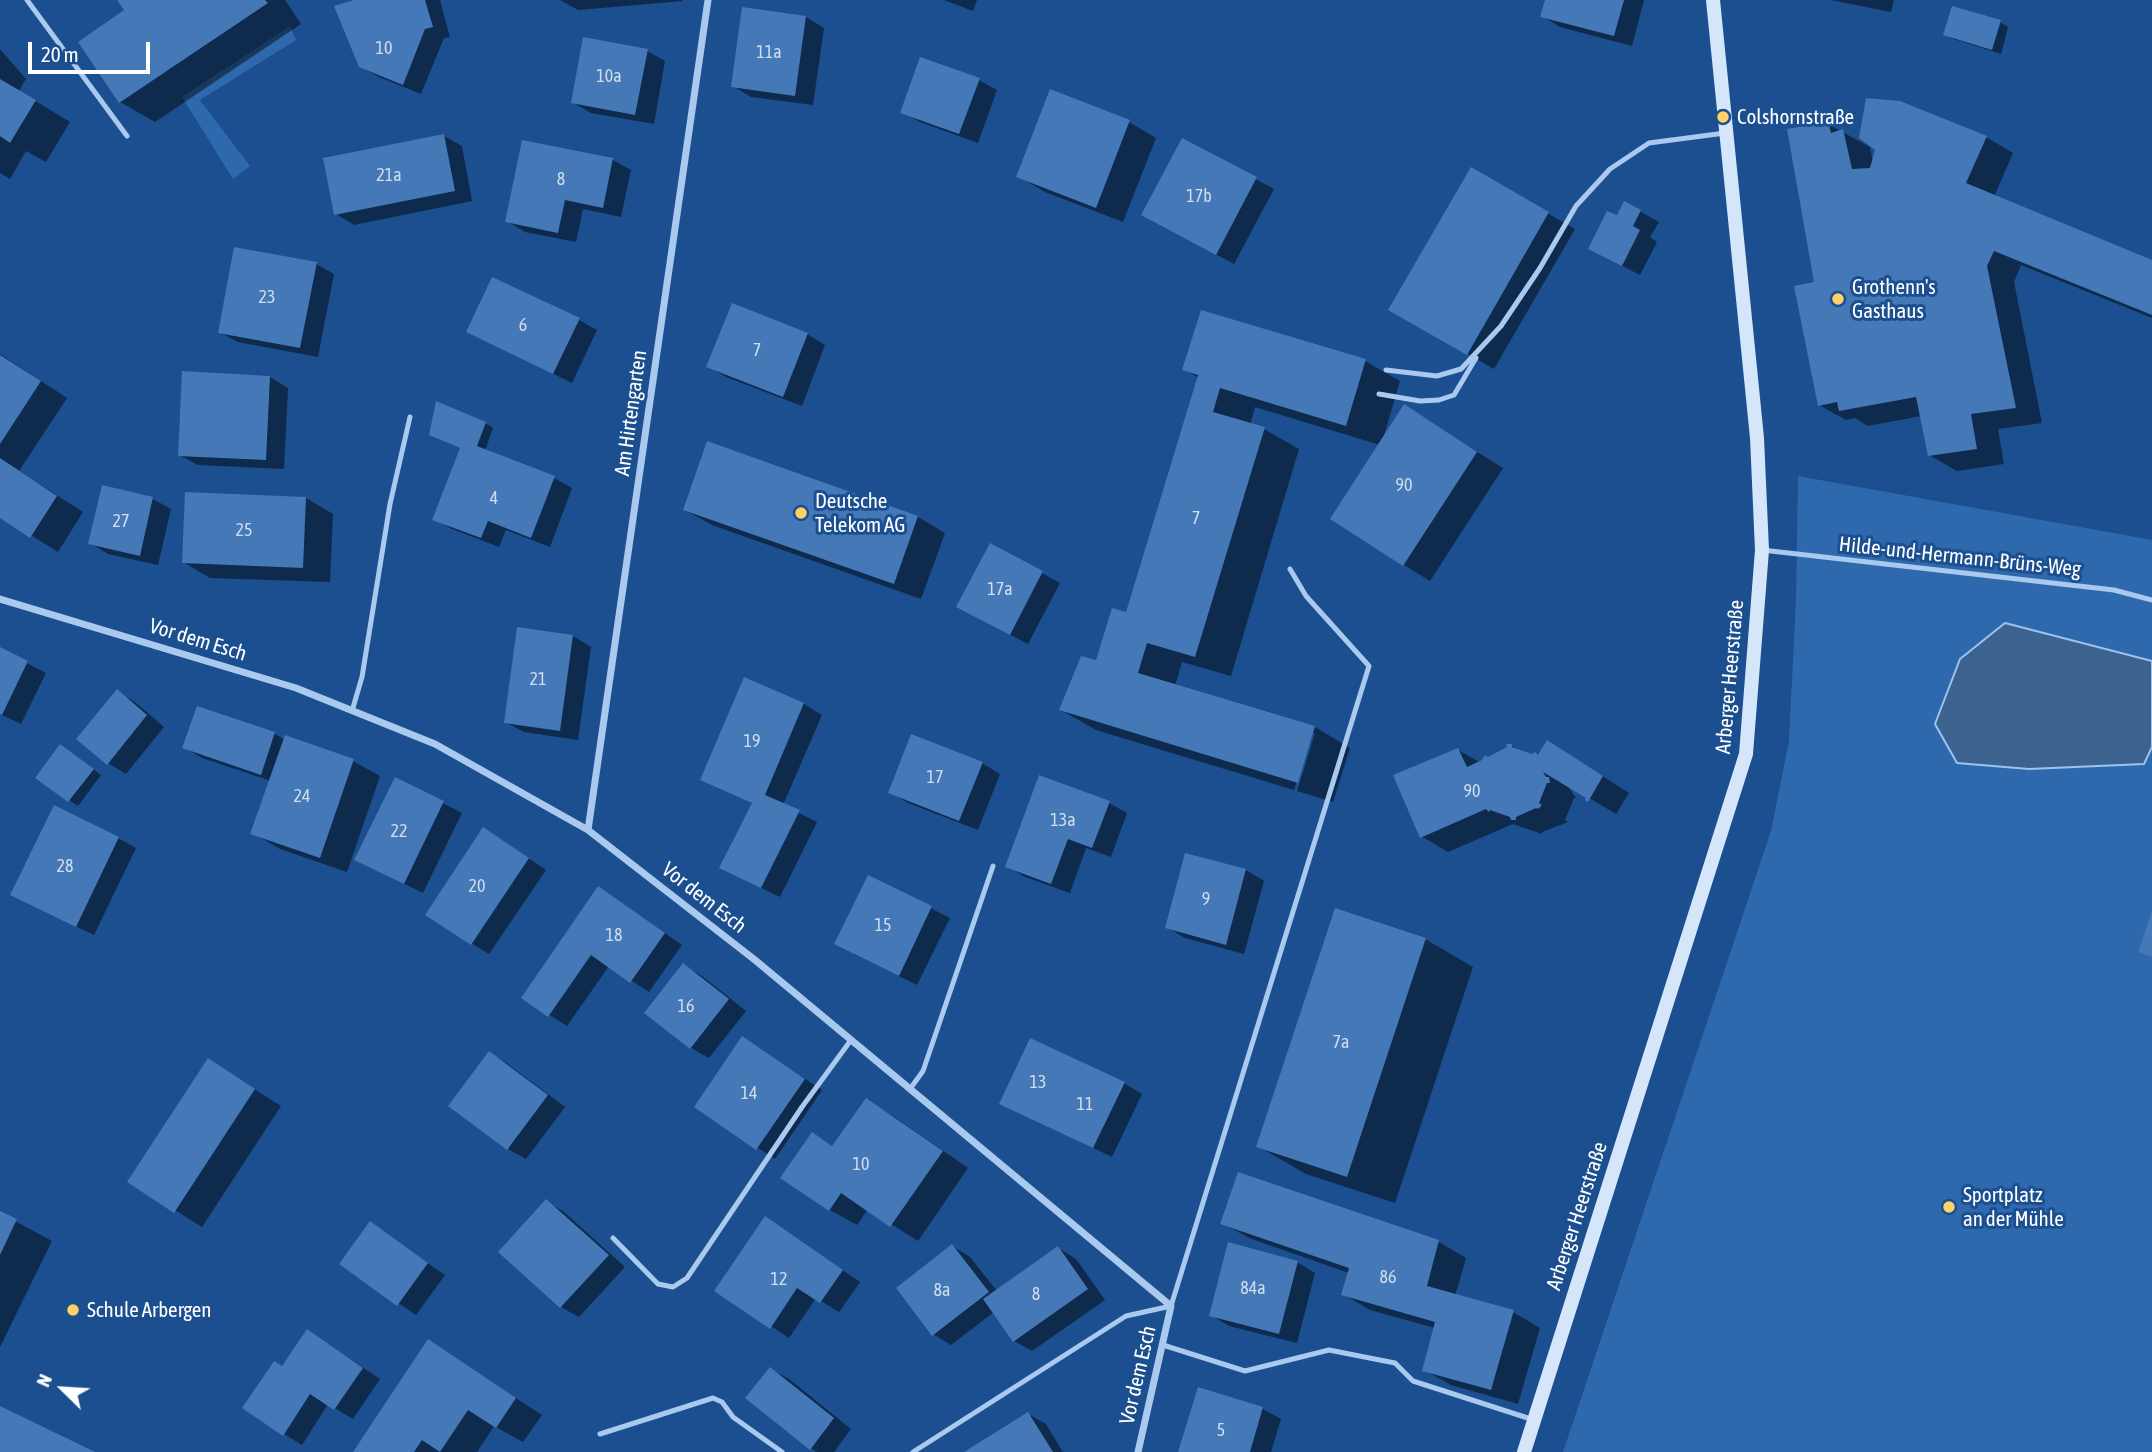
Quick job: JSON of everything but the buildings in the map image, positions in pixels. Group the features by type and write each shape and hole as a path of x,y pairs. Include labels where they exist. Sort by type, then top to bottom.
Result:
{"main road":[{"name":"Arberger Heerstraße","path":"1524,1452 1746,754 1762,550 1757,438 1713,0"}],"street":[{"name":"Am Hirtengarten","path":"588,830 709,0"},
{"name":"Vor dem Esch","path":"0,598 296,688 435,744 588,830 755,960 1171,1306 1138,1452"}],"lane":[{"path":"27,0 127,136"},
{"path":"1386,370 1437,376 1461,369 1501,326 1540,268 1576,206 1610,169 1649,143 1725,132"},
{"path":"1379,394 1420,401 1439,400 1454,395 1483,347"},
{"path":"352,711 362,677 390,504 410,417"},
{"name":"Hilde-und-Hermann-Brüns-Weg","path":"1762,550 2114,590 2152,600"},
{"path":"913,1452 1126,1316 1171,1306 1369,666 1306,596 1294,580 1290,569"},
{"path":"910,1089 923,1071 993,866"},
{"path":"613,1238 658,1284 673,1287 687,1278 850,1040"},
{"path":"1163,1345 1245,1371 1329,1350 1395,1363 1413,1381 1534,1420"},
{"path":"600,1434 713,1398 722,1402 733,1417 782,1452"}],"shaded area":[{"path":"290,26 296,40 200,100 250,166 233,179 182,97"},
{"path":"1798,476 2152,540 2152,662 1935,724 1957,763 2029,769 2144,764 2152,747 2152,1452 1563,1452 1771,831 1789,741 1796,599"},
{"path":"2005,623 2152,661 2152,747 2144,764 2029,769 1957,763 1935,724 1960,659"}],"place":[{"name":"Colshornstraße","path":"1723,117"},
{"name":"Grothenn's Gasthaus","path":"1838,299"},
{"name":"Deutsche Telekom AG","path":"801,513"},
{"name":"Sportplatz an der Mühle","path":"1949,1207"},
{"name":"Schule Arbergen","path":"73,1310"}]}
